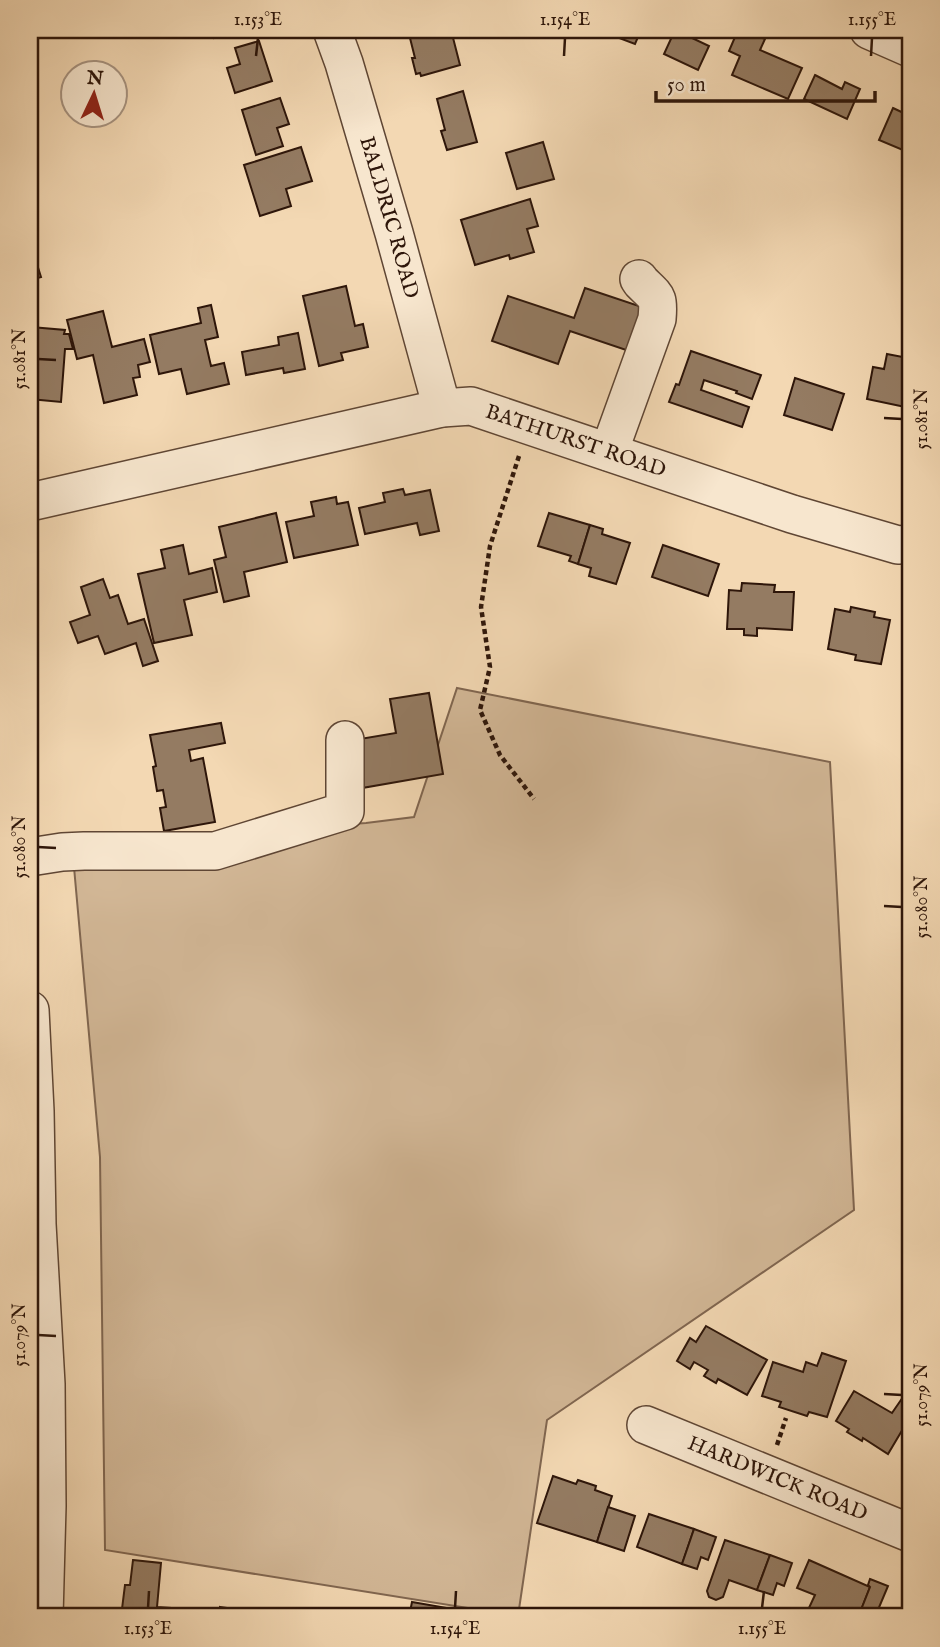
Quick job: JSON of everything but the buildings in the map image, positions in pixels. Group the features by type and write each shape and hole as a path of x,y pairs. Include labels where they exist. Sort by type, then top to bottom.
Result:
{"street":[{"name":"BALDRIC ROAD","path":"332,30 394,233 442,408"},
{"path":"869,30 910,48"},
{"path":"609,452 657,320 657,298 639,279"},
{"name":"BATHURST ROAD","path":"30,502 442,408 471,406 792,514 898,545 910,544"},
{"path":"30,857 84,851 215,851 345,811 345,740"},
{"path":"30,1010 32,1111 46,1384 44,1617"},
{"name":"HARDWICK ROAD","path":"646,1425 910,1533"}],"path":[{"path":"531,426 520,451 490,546 481,607 489,667 480,710 500,755 534,799"},
{"path":"774,1456 786,1418"}],"shaded area":[{"path":"457,688 830,762 854,1210 547,1420 518,1616 105,1550 100,1157 74,867 324,826 414,817"}]}
